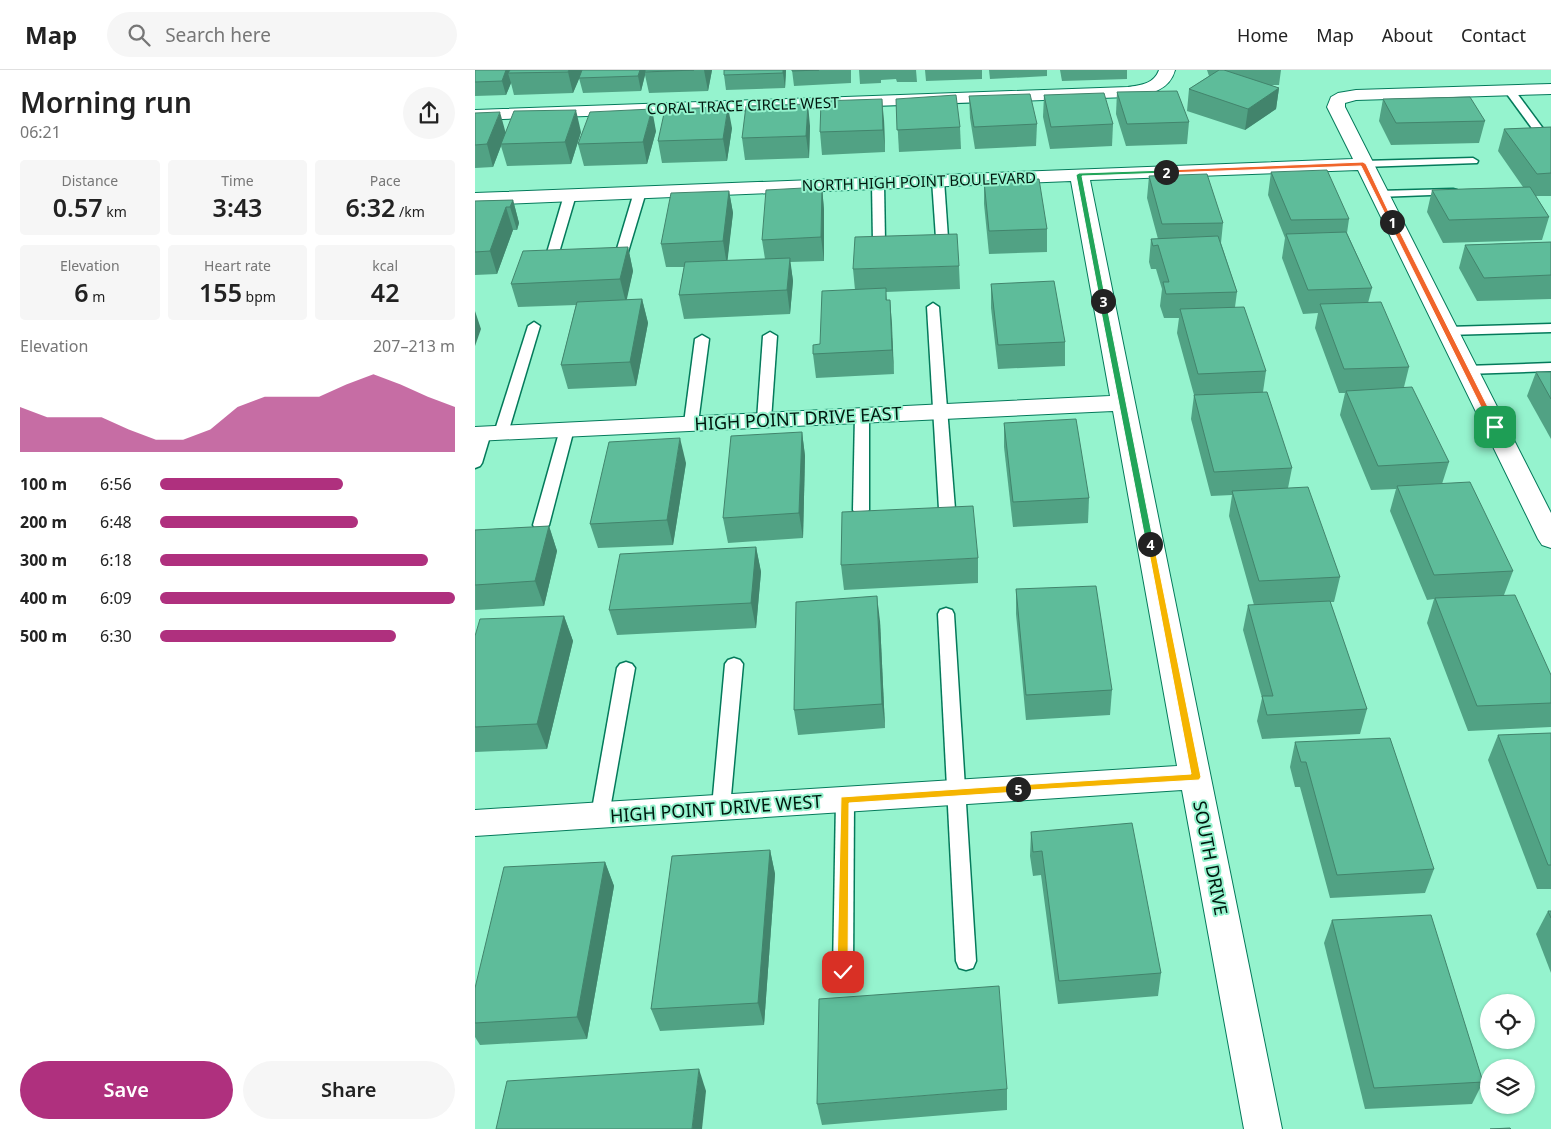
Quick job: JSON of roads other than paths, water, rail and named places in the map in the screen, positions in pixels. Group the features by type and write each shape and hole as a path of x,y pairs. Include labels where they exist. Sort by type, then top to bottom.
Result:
{"street":[{"name":"CORAL TRACE CIRCLE WEST","path":"475,115 1104,93 1144,90 1163,77"},
{"path":"1551,89 1344,96 1337,101 1336,107 1551,540"},
{"name":"NORTH HIGH POINT BOULEVARD","path":"475,199 1363,164"},
{"name":"SOUTH DRIVE","path":"1079,175 1263,1129"},
{"name":"HIGH POINT DRIVE EAST","path":"487,433 1122,402"},
{"name":"HIGH POINT DRIVE WEST","path":"475,823 1196,777"}],"lane":[{"path":"1509,90 1546,140"},
{"path":"1363,164 1473,161"},
{"path":"938,180 942,238"},
{"path":"878,183 879,243"},
{"path":"622,252 640,192"},
{"path":"1378,194 1461,192"},
{"path":"552,256 570,195"},
{"path":"933,307 947,509"},
{"path":"475,463 534,326"},
{"path":"1447,332 1551,328"},
{"path":"764,420 770,336"},
{"path":"691,424 702,339"},
{"path":"1466,370 1551,367"},
{"path":"861,510 862,415"},
{"path":"541,525 567,430"},
{"path":"946,614 966,961"},
{"path":"721,808 734,664"},
{"path":"600,815 626,668"},
{"path":"843,972 845,800"}]}
